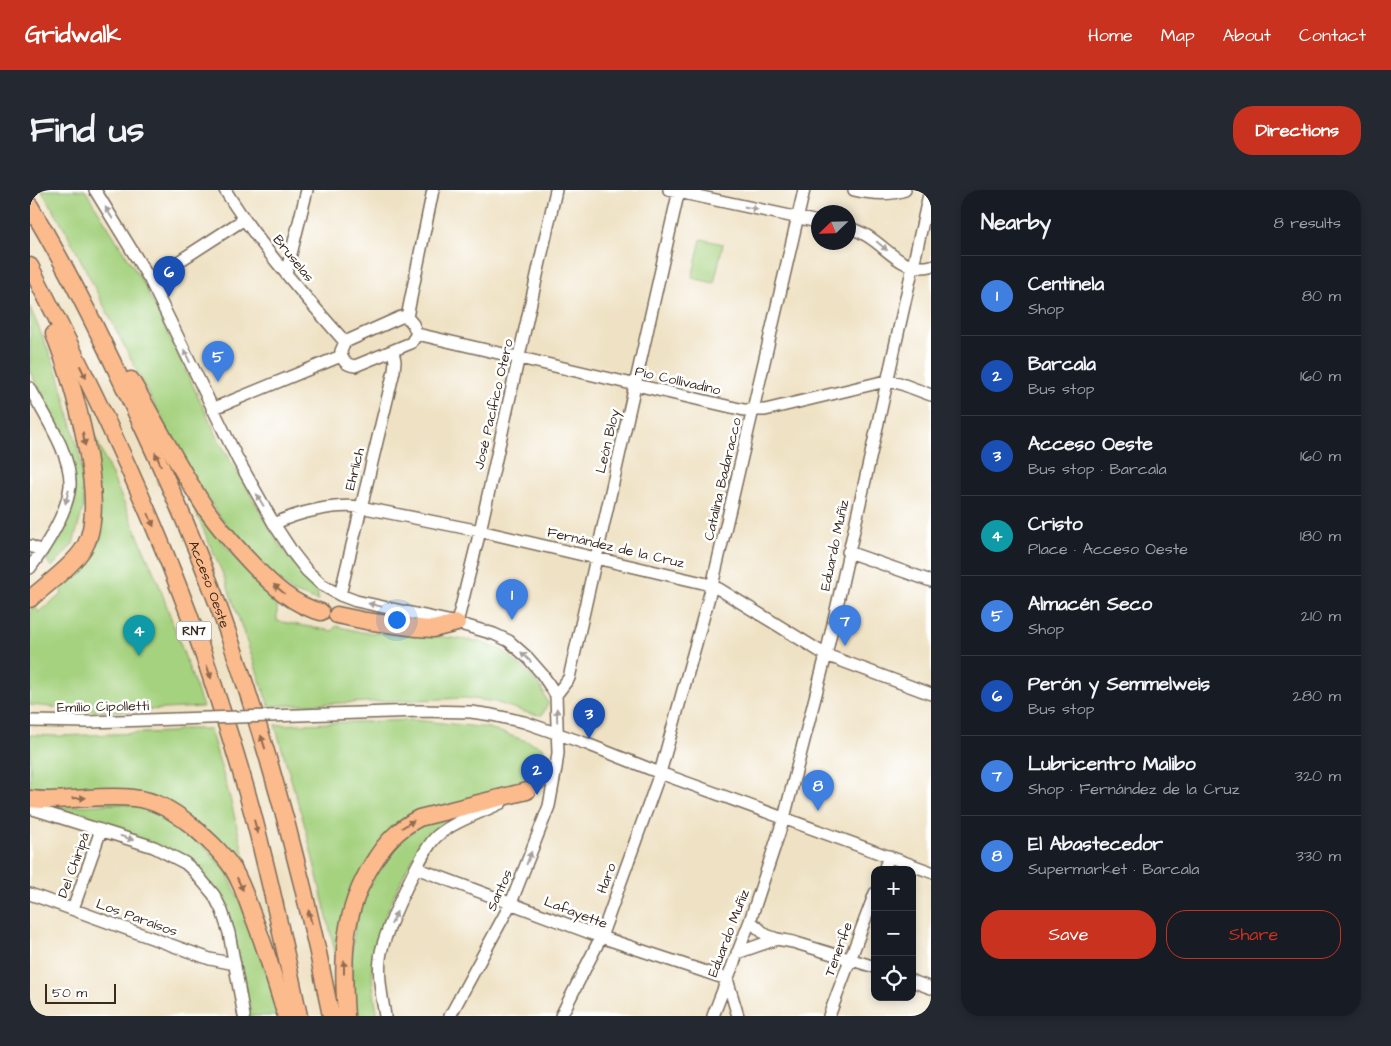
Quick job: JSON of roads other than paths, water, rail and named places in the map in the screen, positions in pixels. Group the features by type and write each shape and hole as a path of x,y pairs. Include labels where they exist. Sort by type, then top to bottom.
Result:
{"highway":[{"name":"Acceso Oeste","path":"30,206 66,268 159,462 200,559 228,632 265,748 300,872 331,1016"},
{"name":"RN7","path":"30,266 102,411 146,508 209,672 237,760 264,857 300,1016"},
{"path":"66,268 207,510 233,544 275,586 294,601 309,609 366,621 417,628 433,628 457,623"},
{"path":"30,277 60,349 73,387 81,420 90,477 93,513 92,526 84,547 77,557 30,598"},
{"path":"346,1016 344,962 350,911 370,867 389,839 407,824 418,818 527,791"},
{"path":"30,799 116,797 150,801 169,808 202,834 232,868 242,886 260,932 286,1016"}],"street":[{"path":"95,190 150,280 238,460 274,524 307,571 322,585 340,595 457,623 494,634 509,641 542,674 556,696"},
{"name":"Bruselas","path":"225,190 243,220 286,274 345,342"},
{"path":"286,274 307,190"},
{"path":"408,317 401,317 345,342 342,346 341,356 348,365 355,366 411,343 417,334 408,317 433,190"},
{"name":"José Pacífico Otero","path":"457,623 480,531 556,190"},
{"name":"Catalina Badaracco","path":"660,773 712,586 804,190"},
{"path":"854,190 875,194 898,193 906,190"},
{"name":"Eduardo Muñiz","path":"717,1015 727,979 750,921 784,818 826,655 930,190"},
{"path":"675,191 811,221"},
{"name":"León Bloy","path":"556,696 569,678 635,386 675,191"},
{"path":"150,280 243,220"},
{"path":"856,231 870,236 902,263 913,268 931,266"},
{"name":"Pio Collivadino","path":"417,334 635,386 753,411 765,410 886,381 931,395"},
{"name":"Ehrlich","path":"340,595 394,371 393,350"},
{"path":"212,409 341,356"},
{"path":"30,388 66,459 70,485 65,505 42,550 30,568"},
{"name":"Fernández de la Cruz","path":"274,524 290,516 300,514 349,506 360,507 480,531 712,586 826,655 931,694"},
{"path":"30,546 42,550"},
{"path":"848,552 931,581"},
{"name":"Santos","path":"450,1016 511,903 549,806 558,753 556,696"},
{"name":"Emilio Cipolletti","path":"30,721 176,720 419,711 492,714 524,722 587,744 660,773 931,872"},
{"path":"385,1016 379,977 380,957 385,938 427,847 448,828 527,791 550,776 556,768"},
{"name":"Haro","path":"561,1016 601,938 660,773"},
{"path":"30,808 162,851 185,863 194,871 214,895 222,911 229,933 244,1016"},
{"name":"Del Chiripá","path":"73,909 101,830"},
{"path":"885,866 889,856"},
{"name":"Lafayette","path":"416,868 601,938 727,979"},
{"name":"Los Paraísos","path":"30,894 210,959 235,964"},
{"name":"Tenerife","path":"829,1016 871,903"},
{"path":"750,921 766,935 871,966"},
{"path":"737,953 777,939"},
{"path":"727,979 738,1016"},
{"path":"916,982 931,988"}],"place":[{"name":"Perón y Semmelweis","path":"169,297"},
{"name":"Almacén Seco","path":"218,382"},
{"name":"Centinela","path":"512,620"},
{"name":"Lubricentro Malibo","path":"845,646"},
{"name":"Cristo","path":"139,656"},
{"name":"Acceso Oeste","path":"589,739"},
{"name":"Barcala","path":"537,795"},
{"name":"El Abastecedor","path":"818,811"}]}
